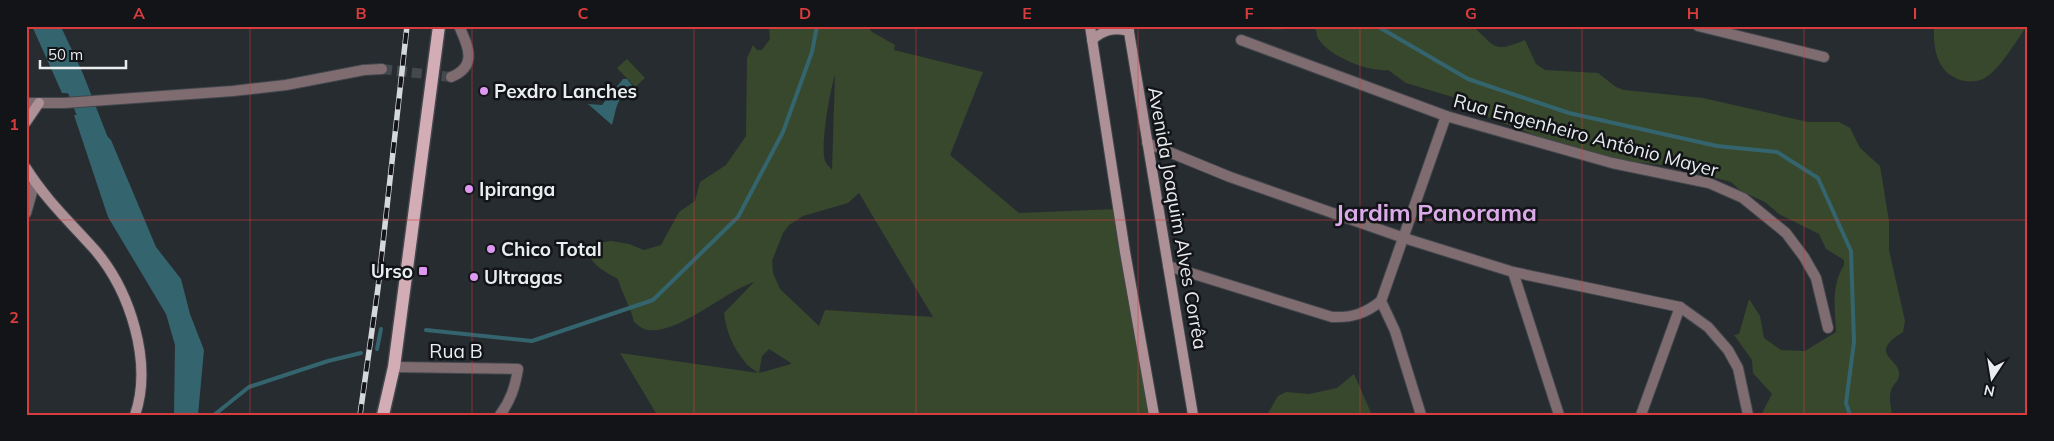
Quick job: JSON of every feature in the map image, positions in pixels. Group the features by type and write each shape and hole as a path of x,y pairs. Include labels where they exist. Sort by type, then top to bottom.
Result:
{"main road":[{"path":"383,415 394,367 439,26"},
{"path":"1090,26 1125,252 1154,415"},
{"path":"1092,40 1105,30 1128,28"},
{"name":"Avenida Joaquim Alves Corrêa","path":"1128,28 1193,415"},
{"path":"26,122 39,103"},
{"path":"26,168 52,204 96,251 113,276 129,310 138,336 140,351 138,400 135,415"}],"street":[{"path":"451,76 460,73 465,67 469,56 469,50 459,26"},
{"path":"1698,26 1824,57"},
{"name":"Rua Engenheiro Antônio Mayer","path":"1242,40 1446,116 1612,163 1710,183 1743,198 1786,233 1804,257 1816,278 1828,328"},
{"path":"26,103 64,103 178,96 251,89 311,81 364,70 382,69"},
{"path":"1168,266 1332,317 1346,318 1369,310 1381,301 1446,116"},
{"path":"1147,143 1230,176 1404,238 1513,272 1680,307 1708,327 1728,350 1738,368 1748,415"},
{"path":"26,213 35,182"},
{"path":"1513,272 1559,415"},
{"path":"1381,301 1395,331 1421,415"},
{"path":"1641,415 1680,307"},
{"name":"Rua B","path":"394,367 518,369 515,389 507,406 500,415"}],"green space":[{"path":"769,26 867,26 872,32 895,45 894,50 983,72 950,155 1019,213 1118,209 1149,415 657,415 620,353 758,373 746,364 737,351 728,333 724,313 754,282 684,321 656,330 644,329 634,322 618,279 597,266 590,256 589,250 591,244 611,241 629,244 644,250 661,245 679,212 695,201 700,182 726,165 746,136 747,58 753,45 757,50 762,50 770,39","holes":["835,75 832,170 825,161 824,143 828,105","859,193 933,317 825,310 819,326 780,289 773,273 772,261 783,233 789,225 803,216 848,203","769,349 791,364 759,373 762,356"]},
{"path":"1255,26 1305,26 1274,29"},
{"path":"1309,26 1473,26 1491,44 1496,46 1507,46 1525,40 1536,64 1545,70 1598,73 1616,87 1624,90 1703,98 1808,122 1839,122 1850,128 1860,148 1880,166 1889,221 1889,250 1905,321 1903,332 1892,340 1887,346 1886,351 1898,369 1899,375 1890,394 1892,415 1761,415 1772,394 1753,373 1752,360 1734,335 1739,334 1749,299 1760,316 1764,338 1781,350 1805,351 1836,332 1835,289 1844,260 1826,249 1819,234 1779,214 1765,202 1741,191 1731,182 1671,166 1617,160 1573,150 1485,116 1466,101 1406,83 1388,70 1371,69 1341,58 1325,47 1318,39 1316,30"},
{"path":"1934,26 2027,26 2007,55 1989,75 1978,81 1966,81 1952,76 1941,65 1934,43"},
{"path":"627,59 645,78 635,87 617,68"},
{"path":"1354,374 1372,415 1267,415 1278,396 1286,392 1309,394 1337,388"}],"water":[{"path":"32,26 53,26 77,70 82,94 62,93"},
{"path":"623,79 627,79 636,90 625,94 618,102 612,125 588,104 602,105"},
{"path":"97,114 96,125 111,140 156,247 181,279 190,314 204,350 198,415 174,415 175,345 166,314 108,217 74,115"}],"waterway":[{"path":"49,26 73,77 98,141"},
{"path":"426,330 532,341 653,300 738,217 783,132 812,52 817,26"},
{"path":"1377,26 1468,79 1569,113 1717,146 1777,152 1818,178 1851,251 1854,342 1846,403 1850,415"},
{"path":"377,349 381,329"},
{"path":"214,415 249,387 328,361 361,353"}],"tunnel":[{"path":"382,69 451,77"}],"railway":[{"path":"360,415 378,288 407,26"}],"place":[{"name":"Pexdro Lanches","path":"484,91"},
{"name":"Ipiranga","path":"469,189"},
{"name":"Chico Total","path":"491,249"},
{"name":"Urso","path":"423,271"},
{"name":"Ultragas","path":"474,277"}],"district":[{"name":"Jardim Panorama","path":"1436,213"}]}
